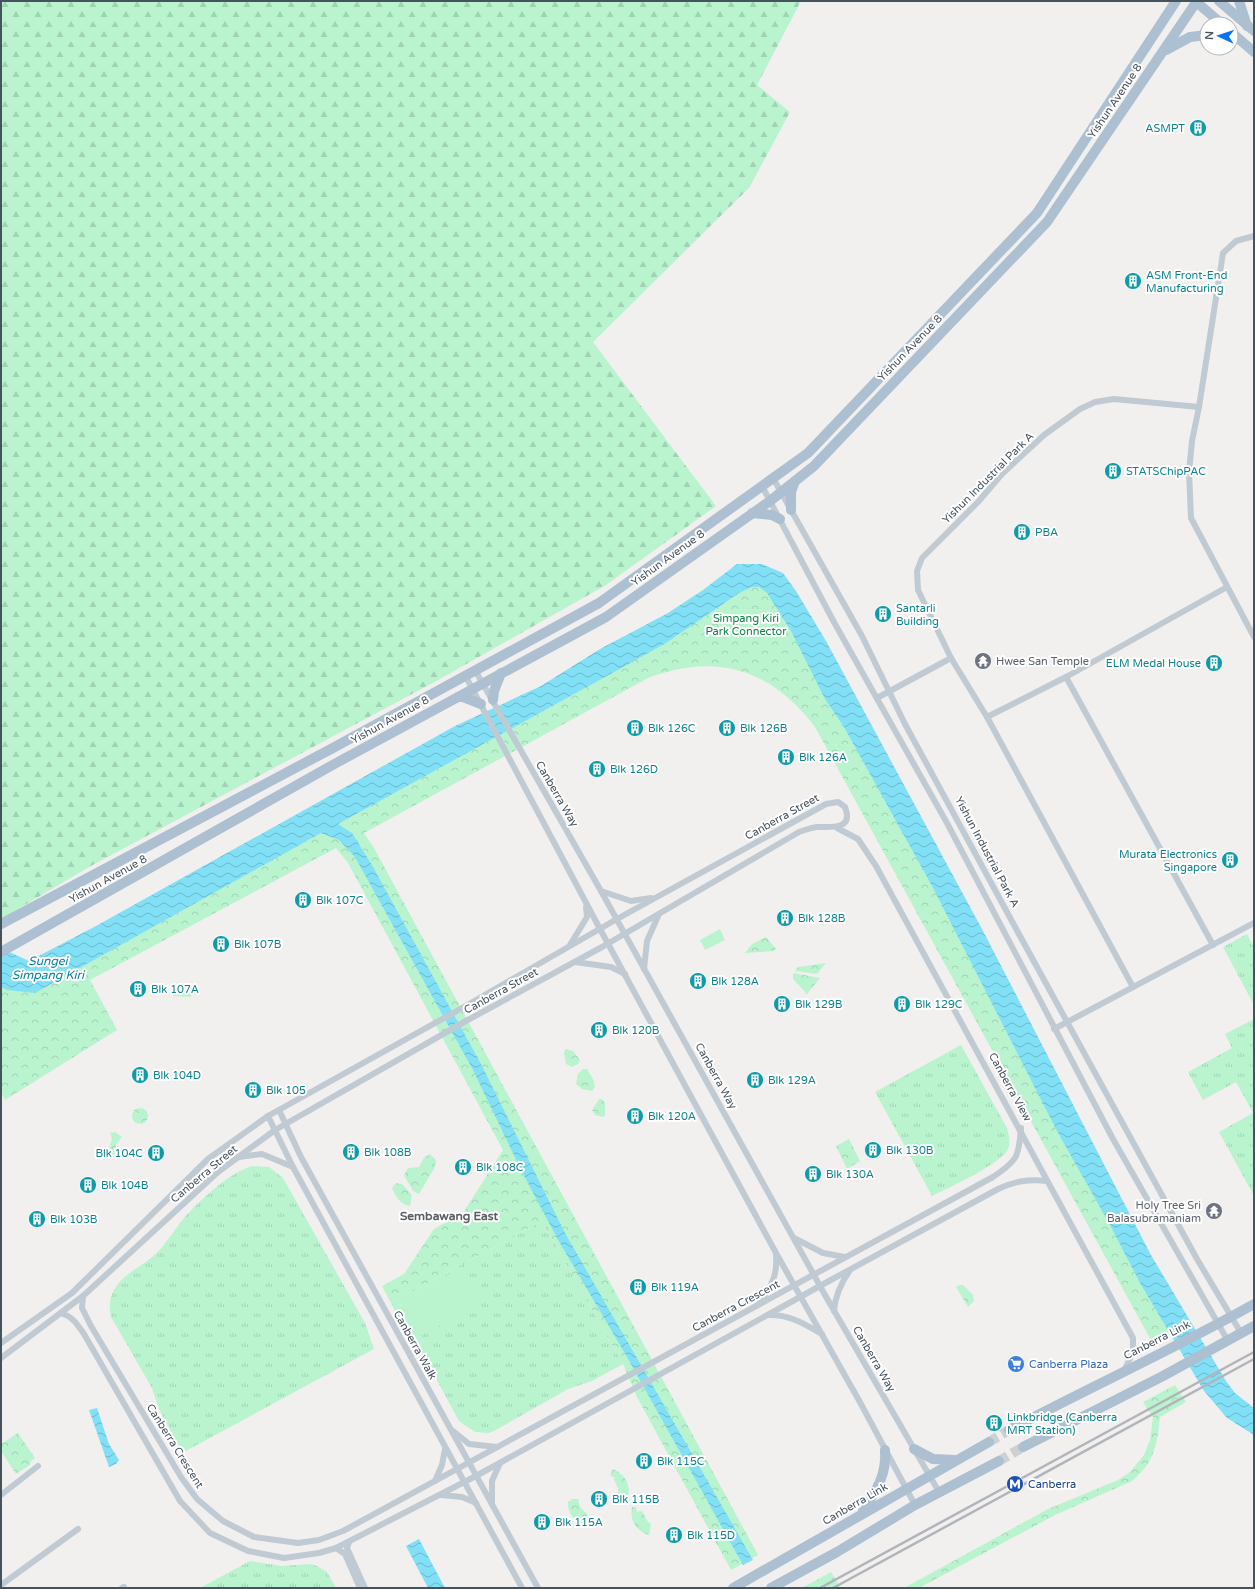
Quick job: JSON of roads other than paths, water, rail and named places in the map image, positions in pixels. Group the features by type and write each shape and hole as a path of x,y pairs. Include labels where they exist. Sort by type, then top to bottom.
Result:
{"main road":[{"name":"Yishun Avenue 8","path":"1,924 331,749 599,603 808,453 1037,213 1176,1"},
{"path":"1219,1 1251,29"},
{"path":"1239,1 1251,29"},
{"name":"Yishun Avenue 8","path":"1,952 338,762 606,617 752,512 781,493 814,466 1047,222 1196,2"},
{"path":"1196,2 1213,16"},
{"path":"1162,52 1190,37 1199,36"},
{"path":"1239,41 1254,52"},
{"path":"791,510 791,492 795,481"},
{"path":"752,512 772,515 780,520"},
{"path":"493,701 494,691 501,673"},
{"path":"458,697 468,699 481,705"},
{"name":"Canberra Link","path":"1009,1430 1215,1324 1232,1317 1254,1304"},
{"path":"1023,1448 1168,1373 1254,1326"},
{"name":"Canberra Link","path":"733,1588 862,1513 989,1442"},
{"path":"914,1449 933,1459 956,1460"},
{"path":"862,1513 882,1480 886,1464 885,1450"},
{"path":"771,1588 837,1552 915,1505 999,1461"}],"street":[{"path":"1254,236 1236,241 1223,253 1199,407 1192,441 1189,472 1191,518 1254,638"},
{"name":"Yishun Industrial Park A","path":"1133,986 986,717 951,658 918,590 917,572 922,558 978,502 1002,474 1044,435 1080,409 1095,402 1114,399 1199,407"},
{"name":"Yishun Industrial Park A","path":"773,478 862,636 889,692 1197,1259 1241,1333"},
{"name":"Yishun Industrial Park A","path":"762,486 835,624 947,823 1113,1139 1226,1342"},
{"path":"986,717 1066,678 1227,587"},
{"path":"877,698 951,658"},
{"name":"Canberra Way","path":"475,670 617,919 814,1276 939,1492"},
{"path":"465,675 600,929 915,1505"},
{"path":"1066,678 1213,945"},
{"name":"Canberra Street","path":"1,1343 72,1293 208,1159 268,1116 462,1008 617,919 826,804 838,802 845,808 847,817 842,825 837,828 816,827 799,832 624,934 466,1021 286,1126 275,1130 218,1172 77,1301 1,1358"},
{"name":"Canberra View","path":"837,828 858,839 876,866 1021,1128 1047,1181 1133,1338 1133,1352 1124,1371"},
{"path":"601,891 632,901 656,898"},
{"path":"569,947 587,917 585,901"},
{"path":"644,969 647,941 659,914"},
{"path":"1054,1029 1254,923"},
{"path":"574,962 611,967 625,974"},
{"name":"Canberra Walk","path":"278,1110 301,1157 492,1507 538,1588"},
{"name":"Canberra Walk","path":"268,1116 293,1167 445,1450 457,1468 522,1588"},
{"name":"Canberra Crescent","path":"83,1296 82,1308 91,1326 181,1477 197,1499 223,1521 254,1537 298,1543 319,1540 343,1531 814,1276 845,1257 993,1177 1009,1167 1019,1150 1021,1128"},
{"path":"237,1157 262,1154 293,1167"},
{"name":"Canberra Crescent","path":"61,1313 69,1316 77,1322 180,1501 210,1532 248,1551 284,1558 319,1553 349,1542 441,1495 801,1296 1013,1182 1030,1179 1047,1181"},
{"path":"928,1212 936,1215 939,1221"},
{"path":"794,1238 823,1254 845,1257"},
{"path":"758,1305 772,1286 777,1264 776,1253"},
{"path":"834,1311 835,1298 842,1281 851,1269"},
{"path":"72,1293 77,1301"},
{"path":"768,1315 783,1315 793,1318 822,1334"},
{"path":"448,1426 460,1438 470,1444 498,1447"},
{"path":"435,1481 442,1466 445,1450"},
{"path":"492,1507 492,1481 495,1470 502,1460"},
{"path":"1,1494 38,1466"},
{"path":"441,1495 462,1497 476,1503"},
{"path":"1,1585 78,1529"},
{"path":"349,1542 347,1548 365,1588"},
{"path":"336,1548 345,1554 360,1588"}],"water":[{"name":"Sungei Simpang Kiri","path":"737,564 762,564 783,573 796,591 826,641 982,929 1151,1255 1226,1381 1235,1393 1254,1408 1254,1435 1227,1418 1204,1391 1140,1283 1110,1225 1057,1131 932,886 844,727 825,699 791,631 767,593 759,587 752,587 739,593 666,643 338,824 352,833 372,865 482,1066 565,1233 753,1560 743,1565 627,1357 557,1238 521,1170 473,1070 355,857 339,840 321,833 35,993 7,990 1,987 1,948 29,961 96,926 455,726 541,686 600,649 668,613 703,590"},
{"path":"97,1408 109,1444 119,1460 116,1464 109,1467 89,1410"},
{"path":"419,1539 445,1588 428,1588 406,1546"}],"tunnel":[{"path":"989,1442 1009,1430"},
{"path":"999,1461 1023,1447"}],"railway":[{"path":"820,1588 1254,1352"},
{"path":"833,1588 1254,1359"}],"place":[{"name":"ASMPT","path":"1198,128"},
{"name":"ASM Front-End Manufacturing","path":"1133,281"},
{"name":"STATSChipPAC","path":"1113,471"},
{"name":"PBA","path":"1022,532"},
{"name":"Santarli Building","path":"883,614"},
{"name":"Hwee San Temple","path":"983,661"},
{"name":"ELM Medal House","path":"1214,663"},
{"name":"Blk 126C","path":"635,728"},
{"name":"Blk 126B","path":"727,728"},
{"name":"Blk 126A","path":"786,757"},
{"name":"Blk 126D","path":"597,769"},
{"name":"Murata Electronics Singapore","path":"1230,860"},
{"name":"Blk 107C","path":"303,900"},
{"name":"Blk 128B","path":"785,918"},
{"name":"Blk 107B","path":"221,944"},
{"name":"Blk 128A","path":"698,981"},
{"name":"Blk 107A","path":"138,989"},
{"name":"Blk 129B","path":"782,1004"},
{"name":"Blk 129C","path":"902,1004"},
{"name":"Blk 120B","path":"599,1030"},
{"name":"Blk 104D","path":"140,1075"},
{"name":"Blk 129A","path":"755,1080"},
{"name":"Blk 105","path":"253,1090"},
{"name":"Blk 120A","path":"635,1116"},
{"name":"Blk 130B","path":"873,1150"},
{"name":"Blk 108B","path":"351,1152"},
{"name":"Blk 104C","path":"156,1153"},
{"name":"Blk 108C","path":"463,1167"},
{"name":"Blk 130A","path":"813,1174"},
{"name":"Blk 104B","path":"88,1185"},
{"name":"Holy Tree Sri Balasubramaniam","path":"1214,1211"},
{"name":"Blk 103B","path":"37,1219"},
{"name":"Blk 119A","path":"638,1287"},
{"name":"Canberra Plaza","path":"1016,1364"},
{"name":"Linkbridge (Canberra MRT Station)","path":"994,1423"},
{"name":"Blk 115C","path":"644,1461"},
{"name":"Canberra","path":"1015,1484"},
{"name":"Blk 115B","path":"599,1499"},
{"name":"Blk 115A","path":"542,1522"},
{"name":"Blk 115D","path":"674,1535"}],"district":[{"name":"Sembawang East","path":"449,1216"}],"park label":[{"name":"Simpang Kiri Park Connector","path":"746,624"}]}
